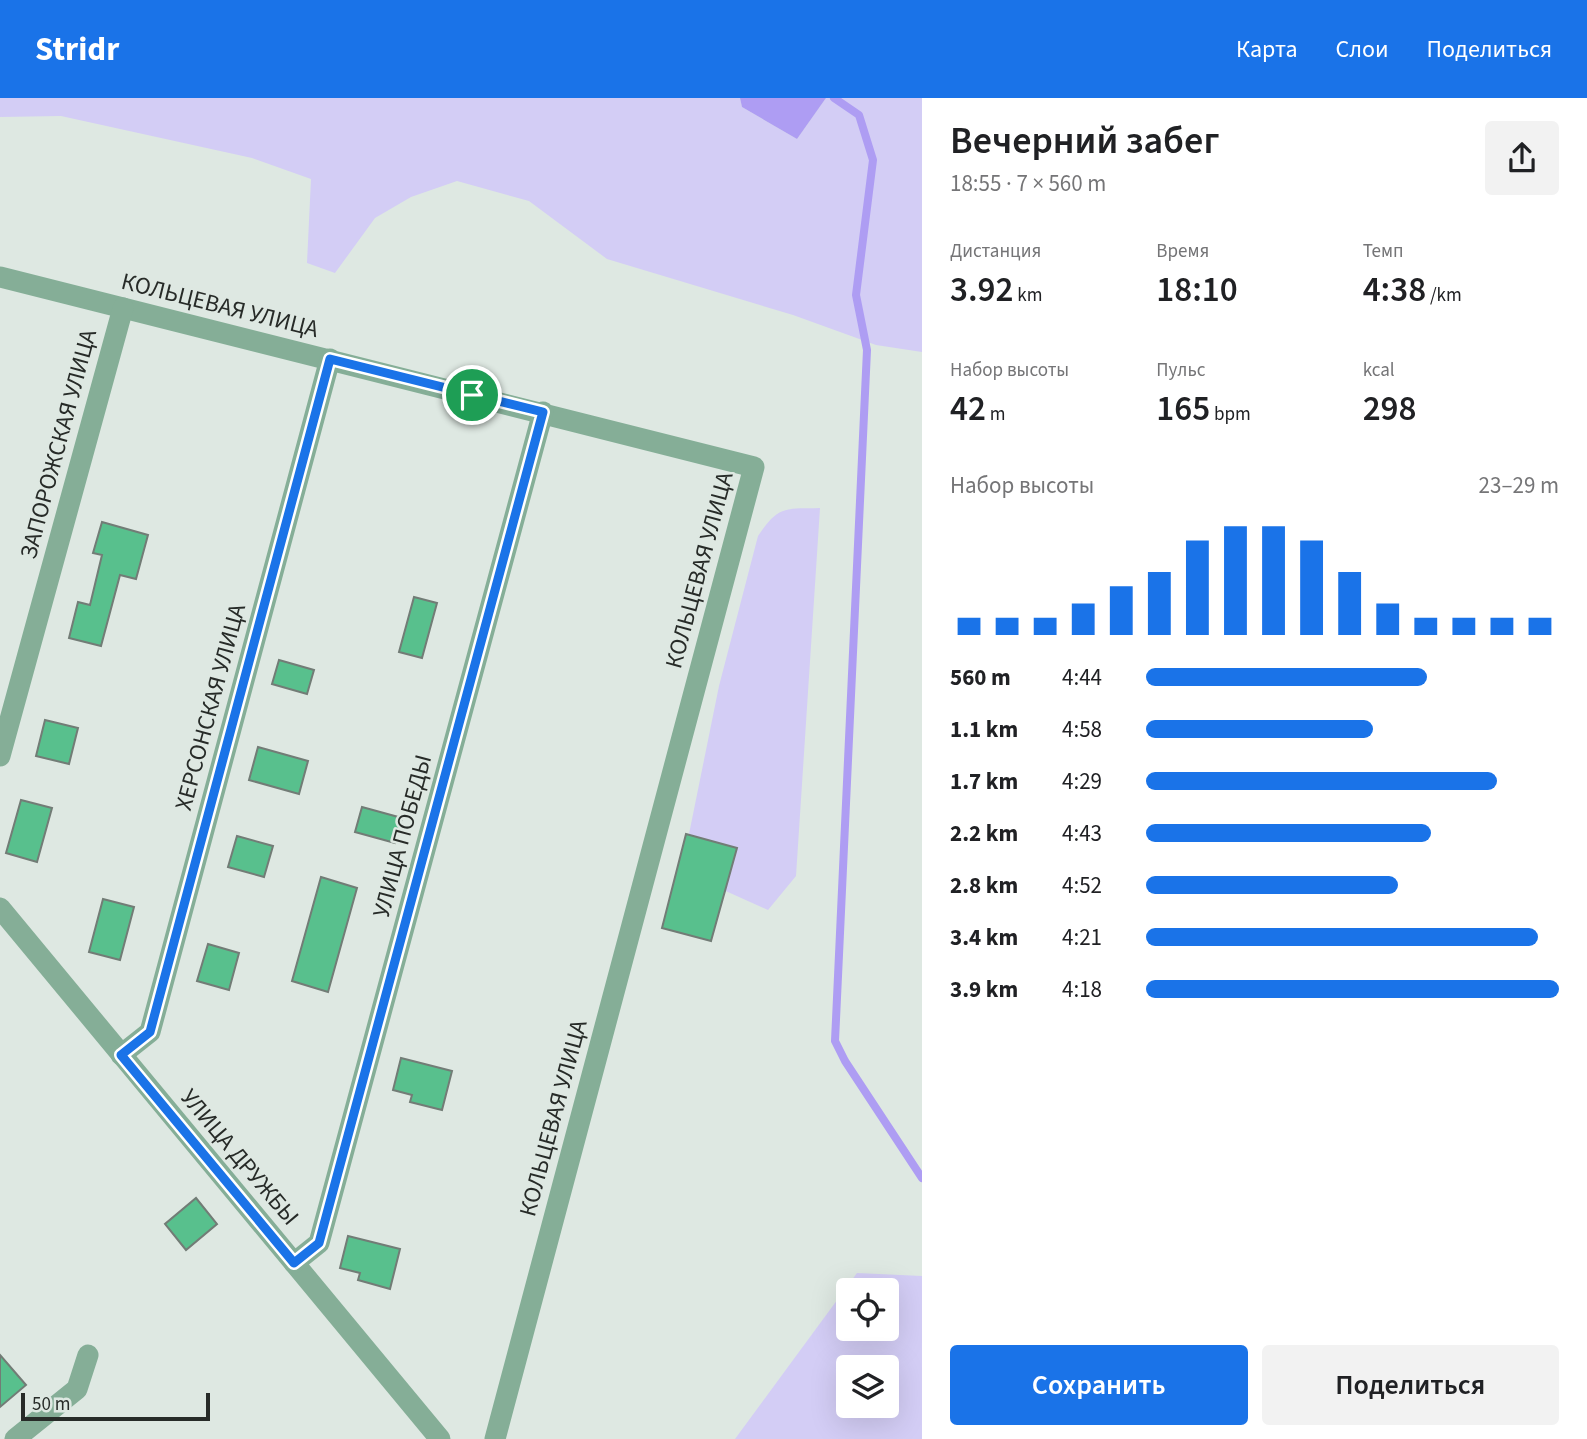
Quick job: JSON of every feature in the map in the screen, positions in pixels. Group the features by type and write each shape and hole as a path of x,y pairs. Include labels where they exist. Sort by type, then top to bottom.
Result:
{"lane":[{"name":"КОЛЬЦЕВАЯ УЛИЦА","path":"0,277 754,467 495,1439"},
{"name":"ЗАПОРОЖСКАЯ УЛИЦА","path":"0,756 123,308"},
{"name":"ХЕРСОНСКАЯ УЛИЦА","path":"121,1055 150,1032 330,359"},
{"name":"УЛИЦА ПОБЕДЫ","path":"294,1263 319,1243 543,412"},
{"name":"УЛИЦА ДРУЖБЫ","path":"0,908 440,1439"},
{"path":"15,1439 77,1390 88,1355"}],"shaded area":[{"path":"0,98 740,98 742,107 797,139 826,98 922,98 922,352 876,345 793,315 607,259 529,201 457,181 411,197 375,218 335,273 307,263 311,179 252,158 61,116 0,117"},
{"path":"740,98 826,98 797,139 742,107"},
{"path":"820,508 796,876 768,910 699,879 688,839 719,686 758,536 772,519 784,511"},
{"path":"857,1273 922,1276 922,1439 735,1439 836,1302 836,1341 899,1341 899,1278 853,1278"}],"building":[{"path":"102,522 148,535 136,579 120,575 101,646 69,638 78,602 90,605 102,555 93,553"},
{"path":"414,597 437,603 422,658 399,652"},
{"path":"279,660 314,670 307,694 272,684"},
{"path":"45,720 78,728 69,764 36,756"},
{"path":"258,747 308,761 299,794 249,780"},
{"path":"21,800 52,808 37,862 6,853"},
{"path":"362,807 402,818 395,843 355,832"},
{"path":"686,834 737,848 711,941 662,928"},
{"path":"237,836 273,846 264,877 228,867"},
{"path":"321,877 357,888 328,992 292,981"},
{"path":"103,899 134,907 120,960 89,952"},
{"path":"208,944 239,953 229,990 197,981"},
{"path":"401,1058 452,1071 442,1110 410,1102 412,1095 393,1090"},
{"path":"196,1198 217,1224 186,1250 165,1224"},
{"path":"348,1236 400,1249 390,1289 358,1280 360,1273 340,1268"},
{"path":"0,1355 26,1385 0,1407"}],"waterway":[{"path":"834,98 859,115 873,160 856,295 867,350 835,1041 845,1061 922,1178"}],"route":[{"path":"330,359 472,395 543,412 319,1243 294,1263 121,1055 150,1032 330,359"}]}
